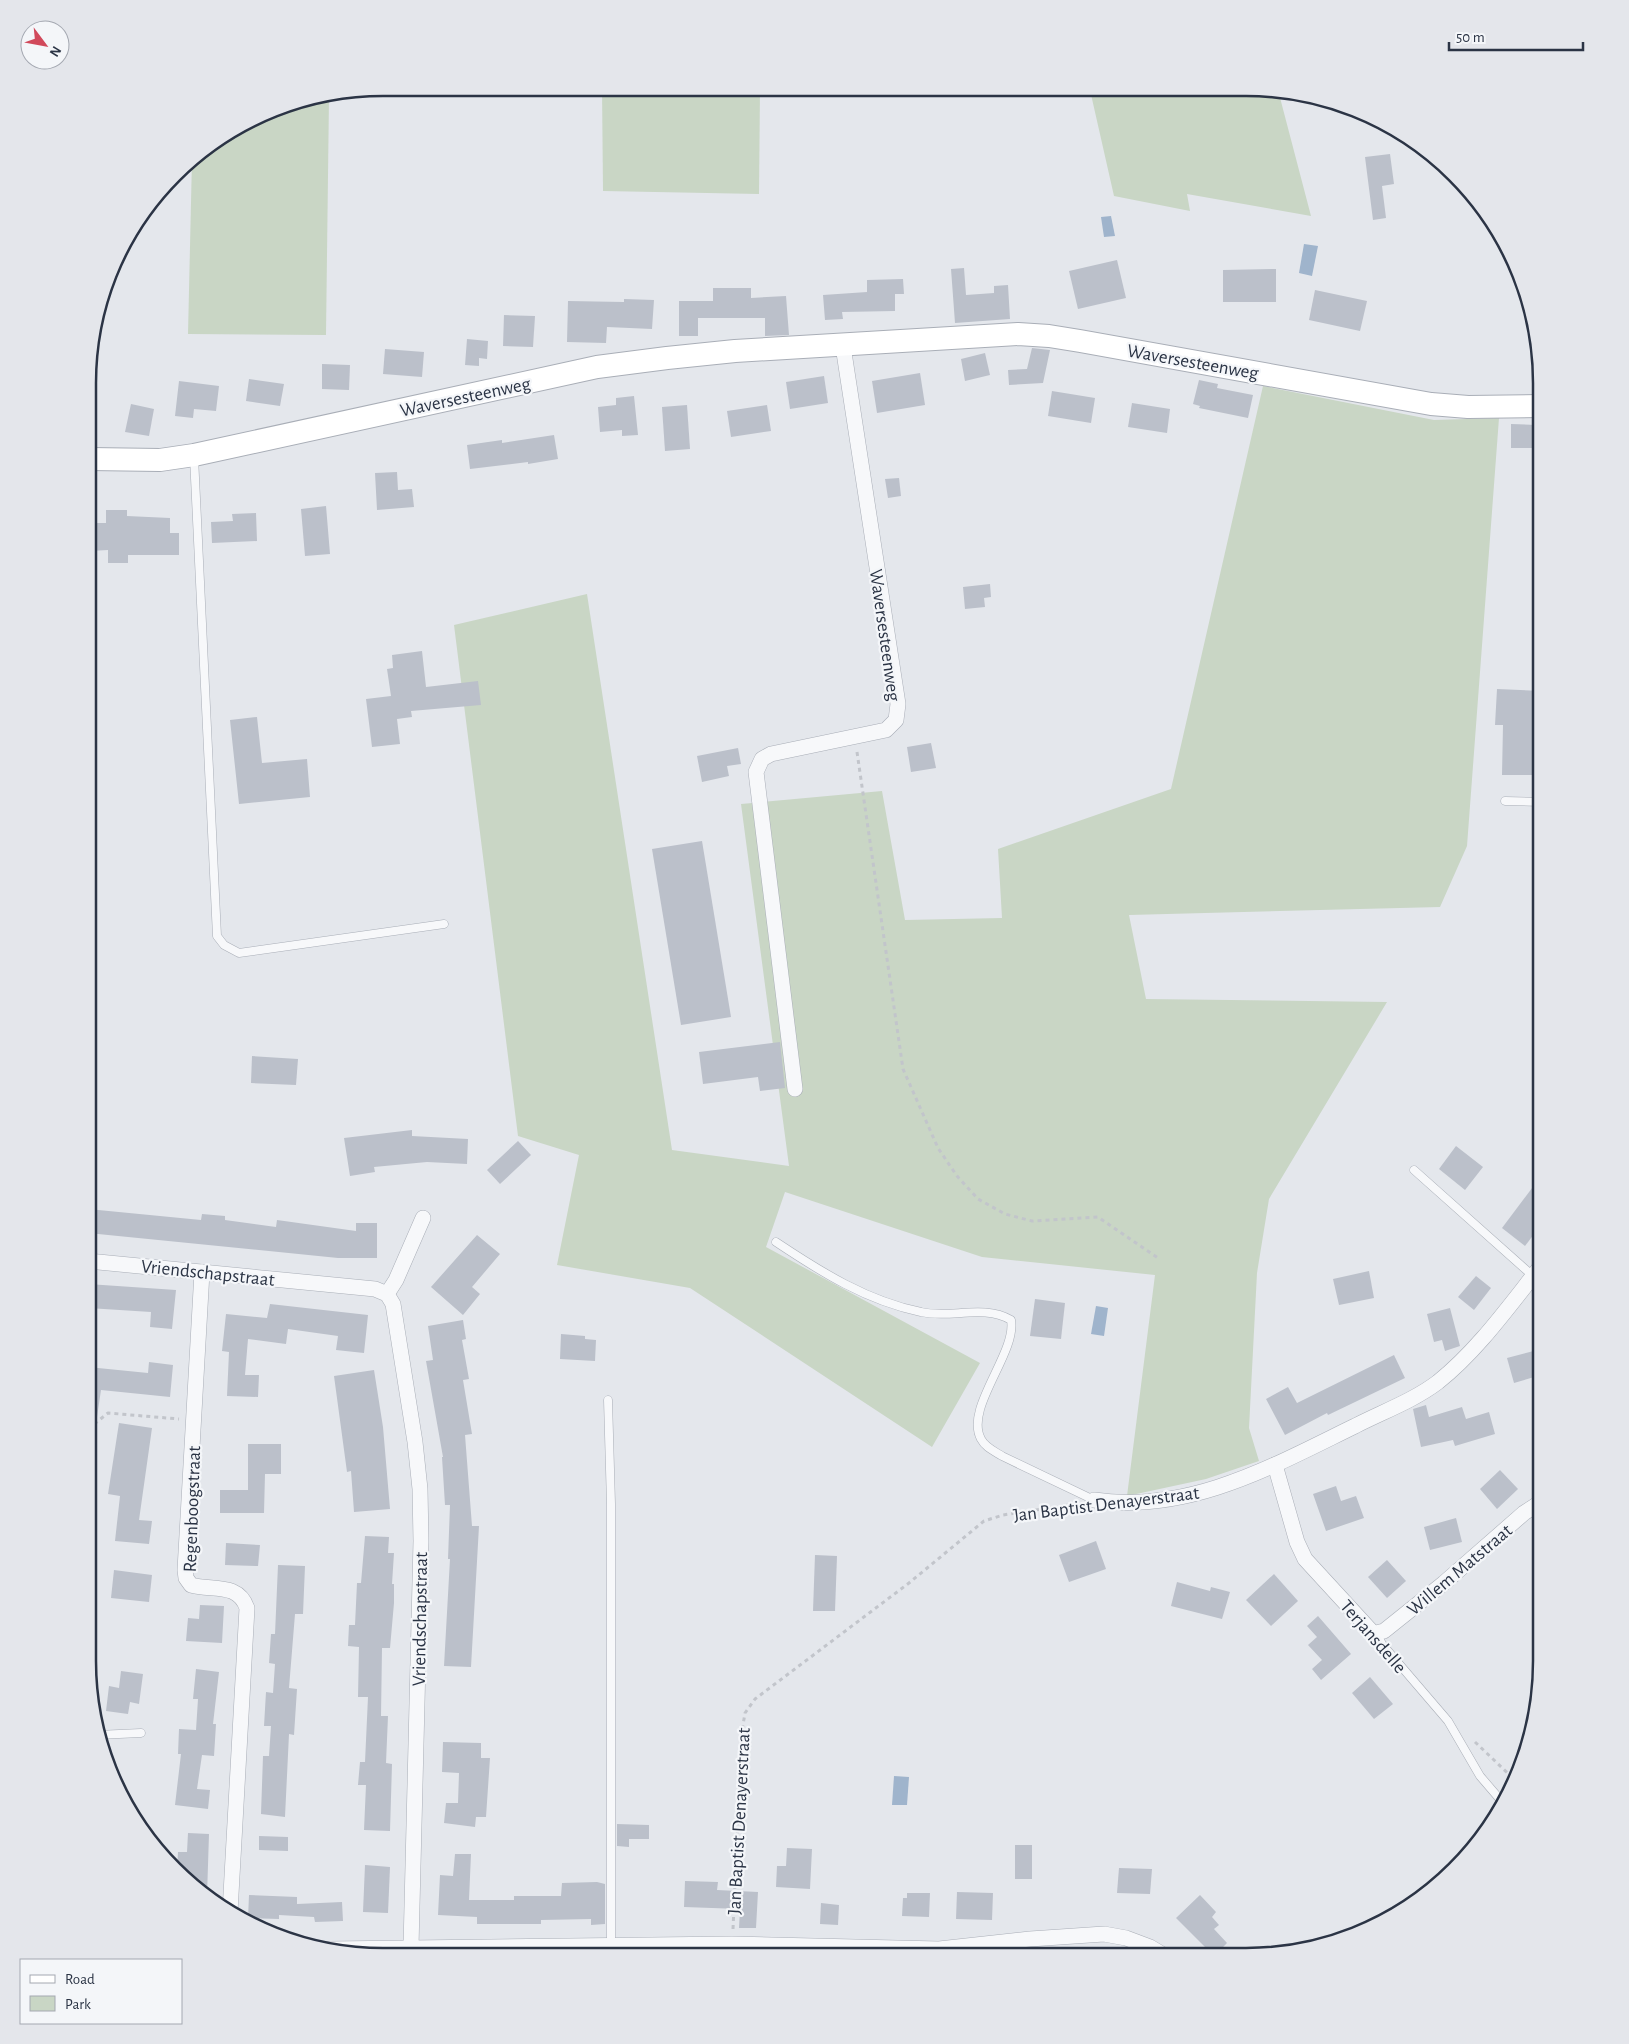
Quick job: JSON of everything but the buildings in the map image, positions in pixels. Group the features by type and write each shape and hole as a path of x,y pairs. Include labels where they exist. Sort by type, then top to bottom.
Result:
{"street":[{"name":"Waversesteenweg","path":"96,459 160,460 194,455 597,367 735,352 1018,334 1049,336 1431,404 1468,407 1533,406"},
{"name":"Waversesteenweg","path":"795,1089 756,772 762,759 771,754 886,730 896,720 898,704 843,346"},
{"path":"387,1294 396,1280 423,1218"},
{"name":"Vriendschapstraat","path":"96,1262 375,1289 387,1294 393,1304 415,1442 420,1489 421,1541 411,1947"},
{"name":"Regenboogstraat","path":"202,1272 185,1570 186,1578 191,1585 230,1589 244,1599 247,1608 230,1903"},
{"name":"Jan Baptist Denayerstraat","path":"1094,1500 1128,1503 1157,1501 1218,1489 1275,1465 1412,1399 1437,1382 1460,1362 1533,1276"},
{"name":"Terjansdelle","path":"1275,1465 1297,1542 1305,1559 1372,1632 1376,1634"},
{"name":"Willem Matstraat","path":"1376,1634 1384,1631 1444,1583 1533,1507"},
{"path":"947,1948 1030,1938 1104,1934 1126,1938 1152,1948"},
{"path":"558,1948 611,1945 732,1944 749,1948"},
{"path":"380,1948 434,1948"}],"lane":[{"path":"194,455 217,936 224,945 238,953 444,924"},
{"path":"1505,801 1533,802"},
{"path":"1414,1170 1533,1268"},
{"path":"776,1242 825,1274 869,1295 900,1307 923,1313 976,1312 1002,1314 1011,1320 1010,1336 980,1411 978,1426 980,1438 989,1448 1002,1456 1094,1500"},
{"path":"608,1400 611,1504 611,1945"},
{"name":"Terjansdelle","path":"1376,1634 1382,1644 1448,1721 1480,1776 1498,1797"},
{"path":"106,1735 141,1733"}],"path":[{"path":"855,736 903,1070 938,1148 957,1176 978,1199 1005,1214 1032,1222 1098,1217 1158,1258"},
{"path":"96,1422 108,1412 195,1420"},
{"name":"Jan Baptist Denayerstraat","path":"732,1944 742,1731 745,1712 755,1699 909,1583 984,1521 1003,1515 1094,1500"},
{"path":"1448,1721 1484,1749 1509,1774"}],"green space":[{"path":"602,96 760,96 759,194 603,191"},
{"path":"1091,96 1264,97 1280,99 1311,216 1187,194 1190,211 1114,196"},
{"path":"329,102 326,335 188,334 192,170 224,145 256,126 291,111"},
{"path":"1263,386 1434,420 1499,418 1467,846 1440,907 1129,915 1146,999 1387,1002 1269,1199 1257,1273 1249,1428 1259,1461 1206,1479 1127,1496 1155,1275 982,1257 785,1192 766,1247 980,1363 932,1447 690,1288 557,1265 579,1155 518,1136 454,625 587,594 672,1150 789,1166 741,804 882,791 905,920 1002,918 998,849 1171,789"}],"water":[{"path":"1111,216 1115,236 1104,237 1101,217"},
{"path":"1304,244 1318,246 1312,276 1299,273"},
{"path":"1096,1306 1108,1308 1104,1336 1091,1334"},
{"path":"894,1776 909,1777 907,1805 892,1805"}]}
